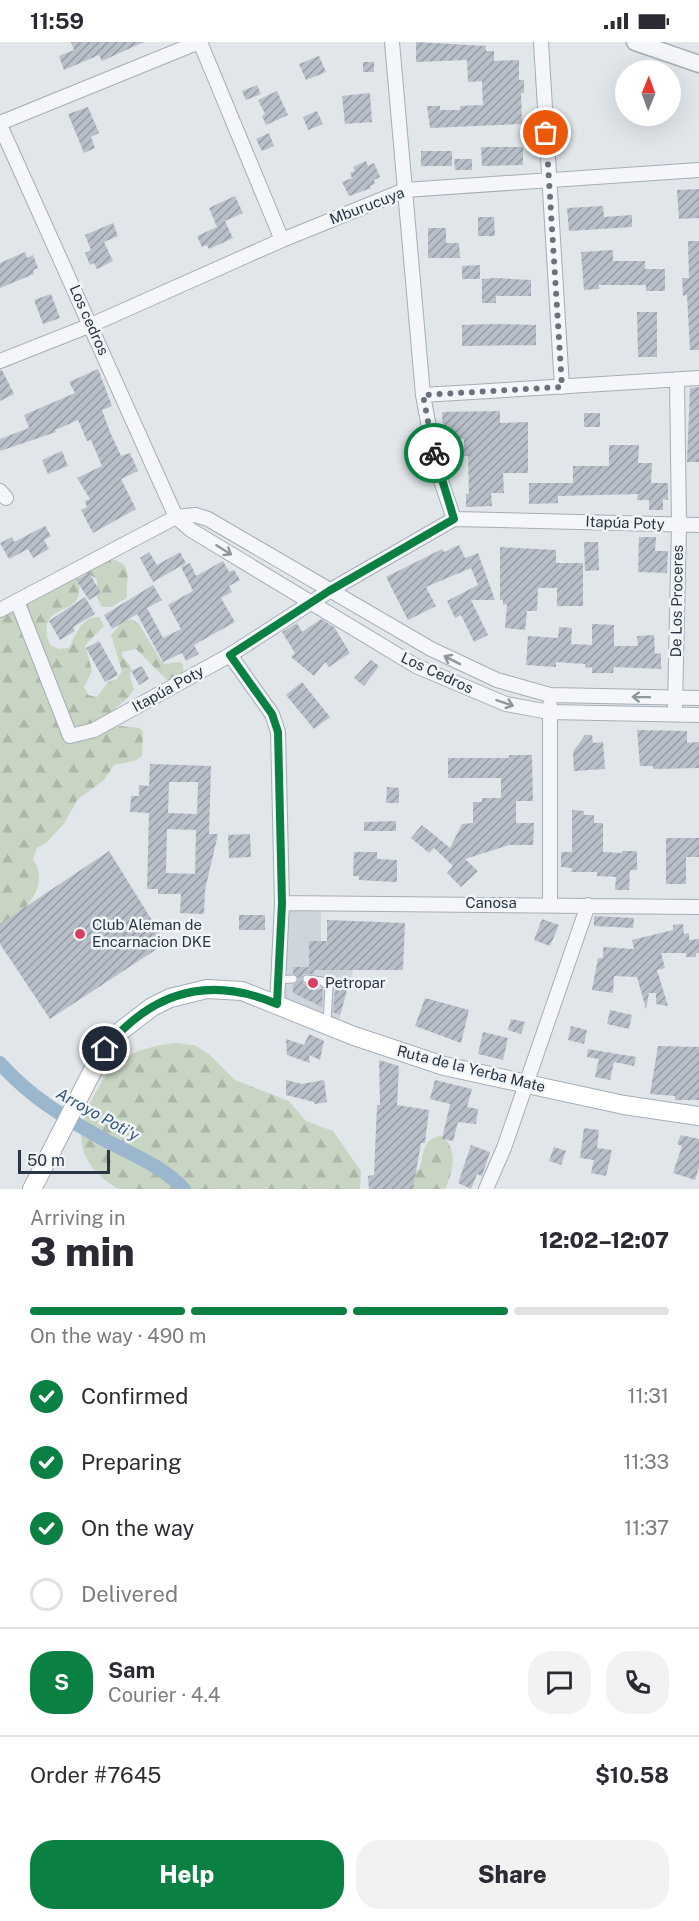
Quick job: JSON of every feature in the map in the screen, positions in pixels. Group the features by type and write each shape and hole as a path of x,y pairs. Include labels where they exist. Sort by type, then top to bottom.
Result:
{"main road":[{"name":"Ruta de la Yerba Mate","path":"32,1189 105,1049 118,1033 143,1012 170,998 207,989 226,988 242,991 402,1054 624,1106 699,1116"}],"street":[{"path":"0,124 199,42 282,240"},
{"path":"392,42 423,395 436,466 454,519"},
{"path":"541,42 562,387"},
{"path":"635,42 664,47 699,64"},
{"name":"Los cedros","path":"0,124 176,517"},
{"name":"Mburucuya","path":"0,361 405,190 549,178 699,171"},
{"path":"423,395 699,378"},
{"name":"De Los Proceres","path":"675,716 679,525 677,379"},
{"path":"0,610 176,517 195,516 208,519 329,591 461,665 497,680 550,695 699,698"},
{"name":"Los Cedros","path":"176,517 191,530 311,604 441,677 506,704 549,712 699,716"},
{"name":"Itapúa Poty","path":"17,601 70,736 94,730 230,655 329,591 454,519 699,525"},
{"path":"230,655 272,714 278,732 282,903 277,1004"},
{"path":"550,695 550,903"},
{"name":"Canosa","path":"282,903 550,903 699,907"},
{"path":"486,1189 526,1084 588,905"}],"lane":[{"path":"278,980 293,979"},
{"path":"307,979 322,981 329,987 327,1024"}],"shaded area":[{"path":"282,905 321,905 321,967 353,970 339,1021 281,996"}],"green space":[{"path":"115,560 121,563 126,570 127,597 112,607 102,607 97,598 97,579 88,574 79,577 78,597 69,606 56,613 47,624 50,645 59,649 69,648 84,623 99,617 104,626 85,645 92,671 84,687 88,695 97,697 108,682 117,679 122,671 111,635 123,621 132,619 139,624 161,661 165,664 180,662 183,664 183,674 172,682 167,680 136,649 122,652 122,656 131,667 130,677 134,689 113,711 105,731 120,726 140,728 143,732 142,756 134,761 114,765 104,780 77,800 64,824 46,843 37,848 33,859 38,870 37,890 25,907 0,930 0,615 97,561"},
{"path":"174,1043 194,1045 209,1054 235,1080 289,1101 306,1121 333,1131 361,1171 360,1189 118,1189 104,1179 93,1169 82,1146 83,1121 88,1107 111,1068 118,1062 144,1049"},
{"path":"441,1136 450,1147 453,1161 445,1189 411,1189 410,1174 419,1170 425,1148 430,1140"}],"building":[{"path":"71,42 144,42 102,61 99,55 64,70 59,56 74,50"},
{"path":"416,42 486,46 486,51 494,51 494,61 519,60 519,80 524,80 524,93 521,93 522,124 430,128 427,106 440,106 440,110 460,110 460,106 483,105 482,81 468,82 467,60 416,62"},
{"path":"319,56 326,72 306,80 299,64"},
{"path":"363,62 374,62 374,72 363,72"},
{"path":"257,85 261,94 246,100 242,91"},
{"path":"277,91 288,115 266,125 262,116 265,114 258,100"},
{"path":"370,93 372,122 345,124 342,96"},
{"path":"88,107 99,133 91,137 95,148 84,153 68,114"},
{"path":"317,111 323,124 308,130 303,117"},
{"path":"269,133 274,146 262,151 256,139"},
{"path":"481,147 523,147 523,165 482,166"},
{"path":"421,151 452,151 452,166 421,166"},
{"path":"454,159 472,159 472,170 455,170"},
{"path":"366,161 368,166 374,163 380,177 374,180 375,184 370,186 371,188 349,196 342,182 352,178 350,173 355,171 353,167"},
{"path":"699,189 699,218 679,219 677,190"},
{"path":"235,196 243,213 225,221 233,238 209,249 207,245 202,247 197,236 217,227 209,208"},
{"path":"603,206 604,217 632,215 632,227 569,231 567,208"},
{"path":"478,217 494,217 495,236 478,236"},
{"path":"113,223 118,236 104,242 113,261 97,269 94,263 90,265 85,253 91,250 85,235"},
{"path":"428,228 446,228 446,243 459,243 460,258 428,258"},
{"path":"688,241 699,241 699,350 690,350 687,295 683,296 682,278 689,278"},
{"path":"613,250 613,261 645,261 645,269 665,269 665,291 646,291 646,285 599,285 599,289 584,290 581,252"},
{"path":"25,252 27,258 33,255 38,268 33,270 34,274 0,288 0,263"},
{"path":"480,265 480,279 462,279 462,266"},
{"path":"482,279 531,280 531,296 496,296 496,303 482,303"},
{"path":"51,294 60,318 43,324 34,300"},
{"path":"637,312 657,312 657,357 638,357"},
{"path":"462,325 536,325 536,345 462,346"},
{"path":"98,369 112,406 102,410 110,432 121,456 130,453 138,471 121,479 136,509 93,533 81,510 87,507 85,501 90,499 77,478 102,466 91,440 87,441 78,420 55,430 56,432 0,451 0,439 29,428 24,415 75,393 69,382"},
{"path":"0,370 14,394 0,401"},
{"path":"699,387 699,462 687,462 690,388"},
{"path":"500,411 500,423 528,422 528,473 503,473 504,493 491,493 492,506 466,507 466,494 469,494 468,456 464,456 464,439 452,439 451,432 443,432 442,412"},
{"path":"584,413 600,413 600,427 584,427"},
{"path":"609,445 639,445 638,463 652,463 651,483 668,483 668,500 663,499 663,510 649,510 649,500 637,500 638,494 558,496 558,503 529,504 529,483 573,483 573,466 609,466"},
{"path":"62,451 68,466 48,474 42,460"},
{"path":"45,526 51,536 44,540 49,549 33,558 28,549 9,559 0,543 12,537 14,542"},
{"path":"639,537 656,537 655,551 668,551 667,573 638,572"},
{"path":"584,542 598,542 599,570 585,571"},
{"path":"459,545 465,558 478,553 495,600 471,600 488,635 474,642 461,615 455,618 447,601 478,585 471,568 426,587 436,606 408,620 386,577 442,549 444,552"},
{"path":"500,547 556,550 556,563 583,563 583,606 557,606 557,588 538,588 537,611 527,611 525,630 505,628 507,604 503,605 503,600 500,600"},
{"path":"149,552 157,565 180,552 186,563 153,582 140,558"},
{"path":"223,561 229,572 234,570 240,580 229,586 232,592 221,598 235,622 194,645 199,654 186,661 182,653 163,662 137,614 112,629 104,615 153,585 162,600 147,608 163,638 181,629 168,605 193,591 181,567 190,563 196,576"},
{"path":"89,573 101,593 89,600 76,580"},
{"path":"85,597 95,614 73,627 75,631 60,640 49,621"},
{"path":"321,619 334,627 350,653 329,667 325,662 314,676 291,657 295,653 282,632 297,623 302,632"},
{"path":"592,624 614,625 614,646 638,646 637,636 654,635 655,654 661,653 661,669 614,667 613,673 592,673 592,667 585,668 585,664 556,662 556,667 526,665 528,636 558,638 559,627 572,628 571,644 592,645"},
{"path":"99,641 118,675 105,682 86,648"},
{"path":"371,660 379,666 364,686 354,678"},
{"path":"142,666 149,679 139,685 131,671"},
{"path":"302,682 330,717 314,729 286,695"},
{"path":"637,730 687,731 687,743 699,742 699,768 653,769 653,766 640,766"},
{"path":"585,735 592,735 593,743 603,742 605,769 574,771 573,752"},
{"path":"509,755 532,755 533,801 516,801 516,823 534,823 533,845 509,845 465,859 478,871 461,887 447,873 453,866 434,848 429,853 411,838 422,825 450,848 462,824 473,823 473,802 482,802 482,798 501,798 501,778 448,778 448,758 509,758"},
{"path":"150,764 211,766 209,834 218,834 205,890 204,914 180,913 181,894 158,894 158,889 147,889 149,813 130,812 131,796 139,796 139,785 149,786","holes":["169,782 198,782 197,814 168,813","167,829 196,830 195,874 166,873"]},
{"path":"387,787 399,788 399,803 386,803"},
{"path":"572,810 584,811 584,815 594,815 594,823 603,823 603,852 637,851 637,870 630,870 629,890 615,890 616,877 597,876 597,872 571,872 572,868 561,867 561,852 572,852"},
{"path":"396,821 396,831 364,831 364,822"},
{"path":"250,834 251,857 229,858 228,835"},
{"path":"666,838 699,838 699,857 686,857 686,884 666,884"},
{"name":"Club Aleman de Encarnacion DKE","path":"109,851 166,943 50,1019 0,944 0,924"},
{"path":"354,852 377,852 377,859 397,860 397,882 359,880 359,876 353,876"},
{"path":"239,915 265,915 265,930 239,930"},
{"path":"594,916 634,918 633,928 594,926"},
{"path":"542,919 559,925 550,946 534,940"},
{"path":"327,920 405,923 403,970 314,970 314,974 304,974 303,983 314,986 313,989 323,989 322,1007 293,993 293,985 299,979 293,973 293,967 309,967 309,941 327,941"},
{"path":"683,924 684,934 689,933 689,940 699,939 699,953 696,953 696,957 686,957 686,953 661,953 665,968 657,970 668,1006 656,1004 656,993 649,993 646,1009 637,977 614,976 613,993 592,990 598,958 603,958 603,947 634,949 632,940 673,930 673,925"},
{"path":"335,989 347,989 340,1015 333,1012"},
{"path":"425,998 469,1010 461,1043 415,1026"},
{"path":"610,1010 632,1015 629,1029 607,1024"},
{"path":"511,1019 525,1022 521,1034 508,1030"},
{"path":"571,1026 587,1030 584,1044 568,1040"},
{"path":"483,1032 508,1038 503,1060 478,1054"},
{"path":"309,1034 324,1041 320,1060 309,1055 310,1063 287,1055 286,1039 304,1045"},
{"path":"658,1046 699,1047 699,1100 675,1100 675,1096 650,1094"},
{"path":"588,1049 636,1057 634,1066 614,1062 610,1080 595,1077 599,1059 587,1057"},
{"path":"379,1060 399,1066 397,1105 429,1110 425,1143 421,1143 413,1189 369,1189 368,1176 374,1175 377,1105 380,1105"},
{"path":"286,1080 302,1084 324,1080 327,1102 315,1104 286,1095"},
{"path":"435,1080 472,1089 467,1107 478,1109 476,1124 458,1122 453,1141 442,1139 450,1104 430,1099"},
{"path":"584,1128 599,1130 597,1148 612,1150 606,1176 591,1173 594,1160 580,1158"},
{"path":"681,1135 699,1139 699,1167 695,1180 673,1173 682,1146 677,1144"},
{"path":"471,1145 490,1152 482,1176 477,1174 471,1189 458,1183"},
{"path":"554,1147 566,1151 561,1165 549,1161"}],"waterway":[{"name":"Arroyo Poti'y","path":"0,1063 23,1086 62,1115 166,1173 184,1189"}],"way so far":[{"path":"434,453 423,395 562,387 546,133"}],"place":[{"name":"Club Aleman de Encarnacion DKE","path":"80,934"},
{"name":"Petropar","path":"313,983"}],"route":[{"path":"105,1049 135,1018 170,998 207,989 226,988 242,991 277,1004 282,903 278,732 272,714 230,655 329,591 454,519 436,466 434,453"}]}
